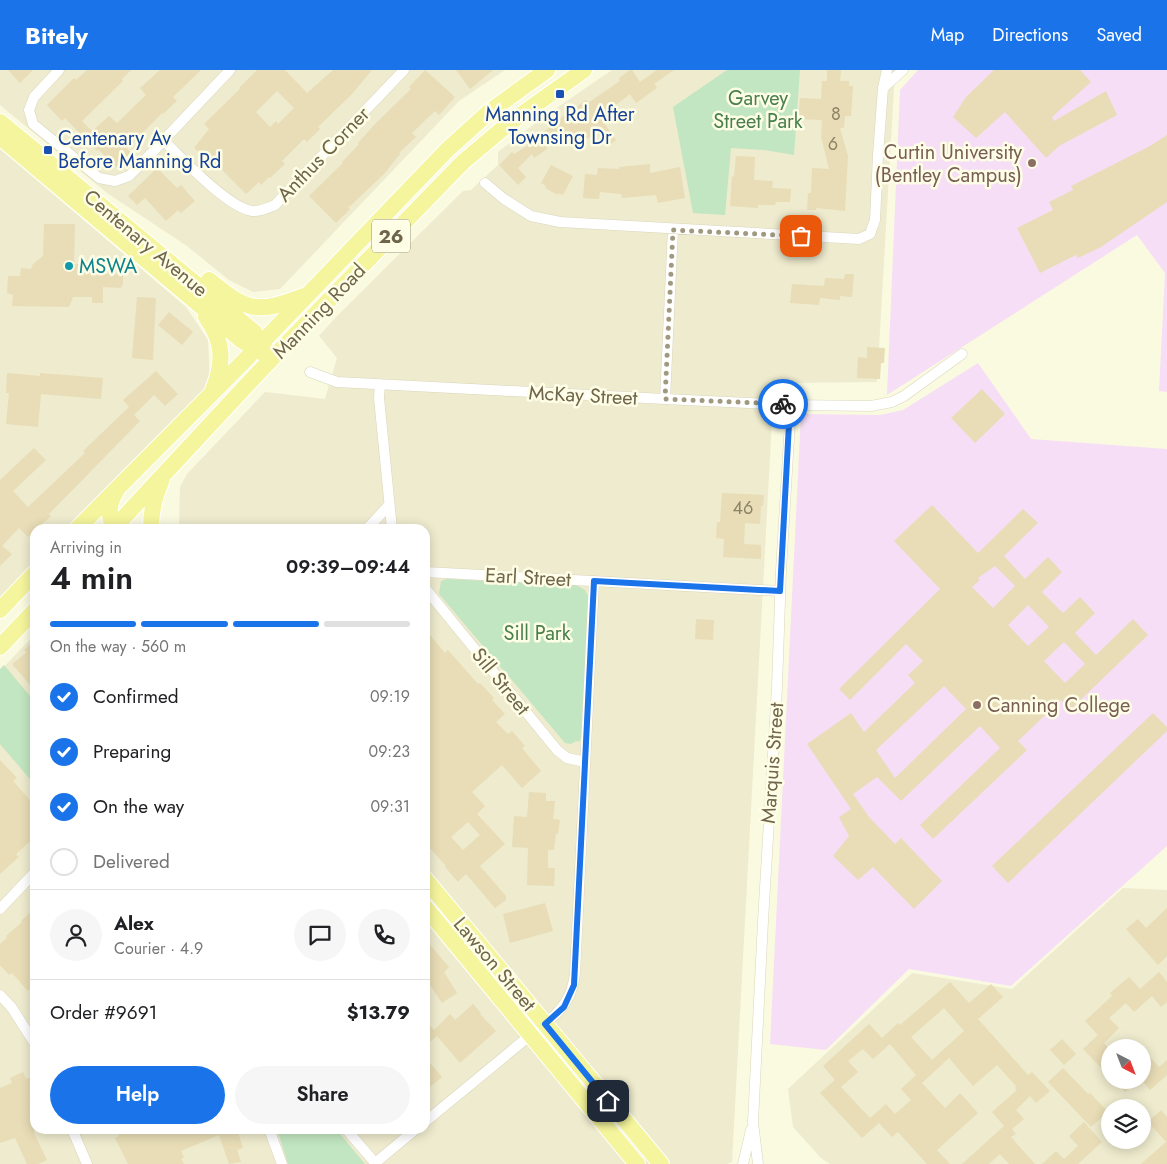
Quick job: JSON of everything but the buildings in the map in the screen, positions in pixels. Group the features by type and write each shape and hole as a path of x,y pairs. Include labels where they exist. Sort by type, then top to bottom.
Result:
{"main road":[{"name":"Manning Road","path":"82,524 260,347 446,150 467,130 512,94 547,70"},
{"name":"Manning Road","path":"120,524 259,372 463,162 508,124 584,70"},
{"name":"Centenary Avenue","path":"0,122 254,332 260,347"},
{"name":"Centenary Avenue","path":"0,137 244,343 260,347"},
{"path":"85,192 180,256 238,303 250,308 263,309 279,306 308,295"},
{"path":"196,304 210,322 217,336 221,352 220,373 211,395"},
{"path":"259,372 263,362 260,347 275,349 285,345"},
{"path":"152,524 153,504 160,484 169,469"},
{"path":"118,488 111,500 120,524"},
{"path":"84,524 98,518 120,524"},
{"path":"0,610 30,578"},
{"path":"0,647 30,615"},
{"name":"Lawson Street","path":"430,885 661,1164"},
{"name":"Lawson Street","path":"430,913 637,1164"}],"street":[{"path":"59,70 34,97 29,110 33,124 99,178 115,181 129,176 230,70"},
{"name":"Anthus Corner","path":"164,141 208,183 237,204 252,211 265,210 280,200 404,70"},
{"path":"486,183 504,199 531,216 560,222 673,230 859,239 870,234 875,220 883,88 887,70"},
{"path":"883,88 903,70"},
{"path":"665,399 673,230"},
{"name":"McKay Street","path":"310,372 337,382 790,405 871,406 892,402 912,391 962,354"},
{"path":"380,384 379,398 391,524"},
{"name":"Marquis Street","path":"758,1164 753,1122 762,921 777,687 790,405"},
{"path":"372,524 389,505"},
{"name":"Earl Street","path":"430,572 780,591"},
{"path":"430,1118 564,1007 574,985 594,581"},
{"name":"Sill Street","path":"430,594 557,750 567,758 585,762"},
{"path":"0,909 30,877"},
{"path":"0,995 12,1008 30,1036"},
{"name":"Marquis Street","path":"743,1164 753,1122"},
{"path":"74,1134 87,1164"},
{"path":"271,1134 282,1164"},
{"path":"350,1134 376,1163 410,1134"}],"shaded area":[{"path":"0,70 505,70 459,101 280,289 253,292 229,280 187,246 107,193 0,105"},
{"path":"612,70 895,70 877,382 774,383 732,1162 727,1164 0,1164 0,671 30,639 30,1134 430,1134 430,524 179,524 180,487 187,474 265,392 325,399 337,358 319,336 463,191 471,190 498,165 498,152 545,116"},
{"name":"Curtin University (Bentley Campus)","path":"918,70 1167,70 1167,392 1159,391 1165,273 1137,235 887,395 900,90"},
{"path":"0,149 186,307 208,340 210,385 73,524 30,524 30,567 0,597"},
{"name":"Canning College","path":"978,363 1031,439 1167,449 1167,846 1011,986 909,969 826,1050 770,1044 801,414 880,415 903,410"},
{"path":"1123,888 1167,890 1167,1164 830,1164 821,1158 793,1127 788,1089 912,973 1012,989"}],"green space":[{"name":"Garvey Street Park","path":"727,70 800,70 794,155 764,150 731,148 725,215 693,213 673,107"},
{"name":"Sill Park","path":"447,579 576,585 585,590 589,598 581,738 579,742 565,743 439,594 441,581"},
{"path":"4,665 30,696 30,779 0,744 0,669"},
{"path":"279,1134 340,1134 365,1164 288,1164"}],"way so far":[{"path":"783,404 665,399 673,230 801,236"}],"place":[{"name":"Manning Rd After Townsing Dr","path":"560,94"},
{"name":"Centenary Av Before Manning Rd","path":"48,150"},
{"name":"Curtin University (Bentley Campus)","path":"1032,163"},
{"name":"MSWA","path":"69,266"},
{"name":"Canning College","path":"977,705"}],"route":[{"path":"608,1101 545,1024 564,1007 574,985 594,581 780,591 790,405 783,404"}]}
